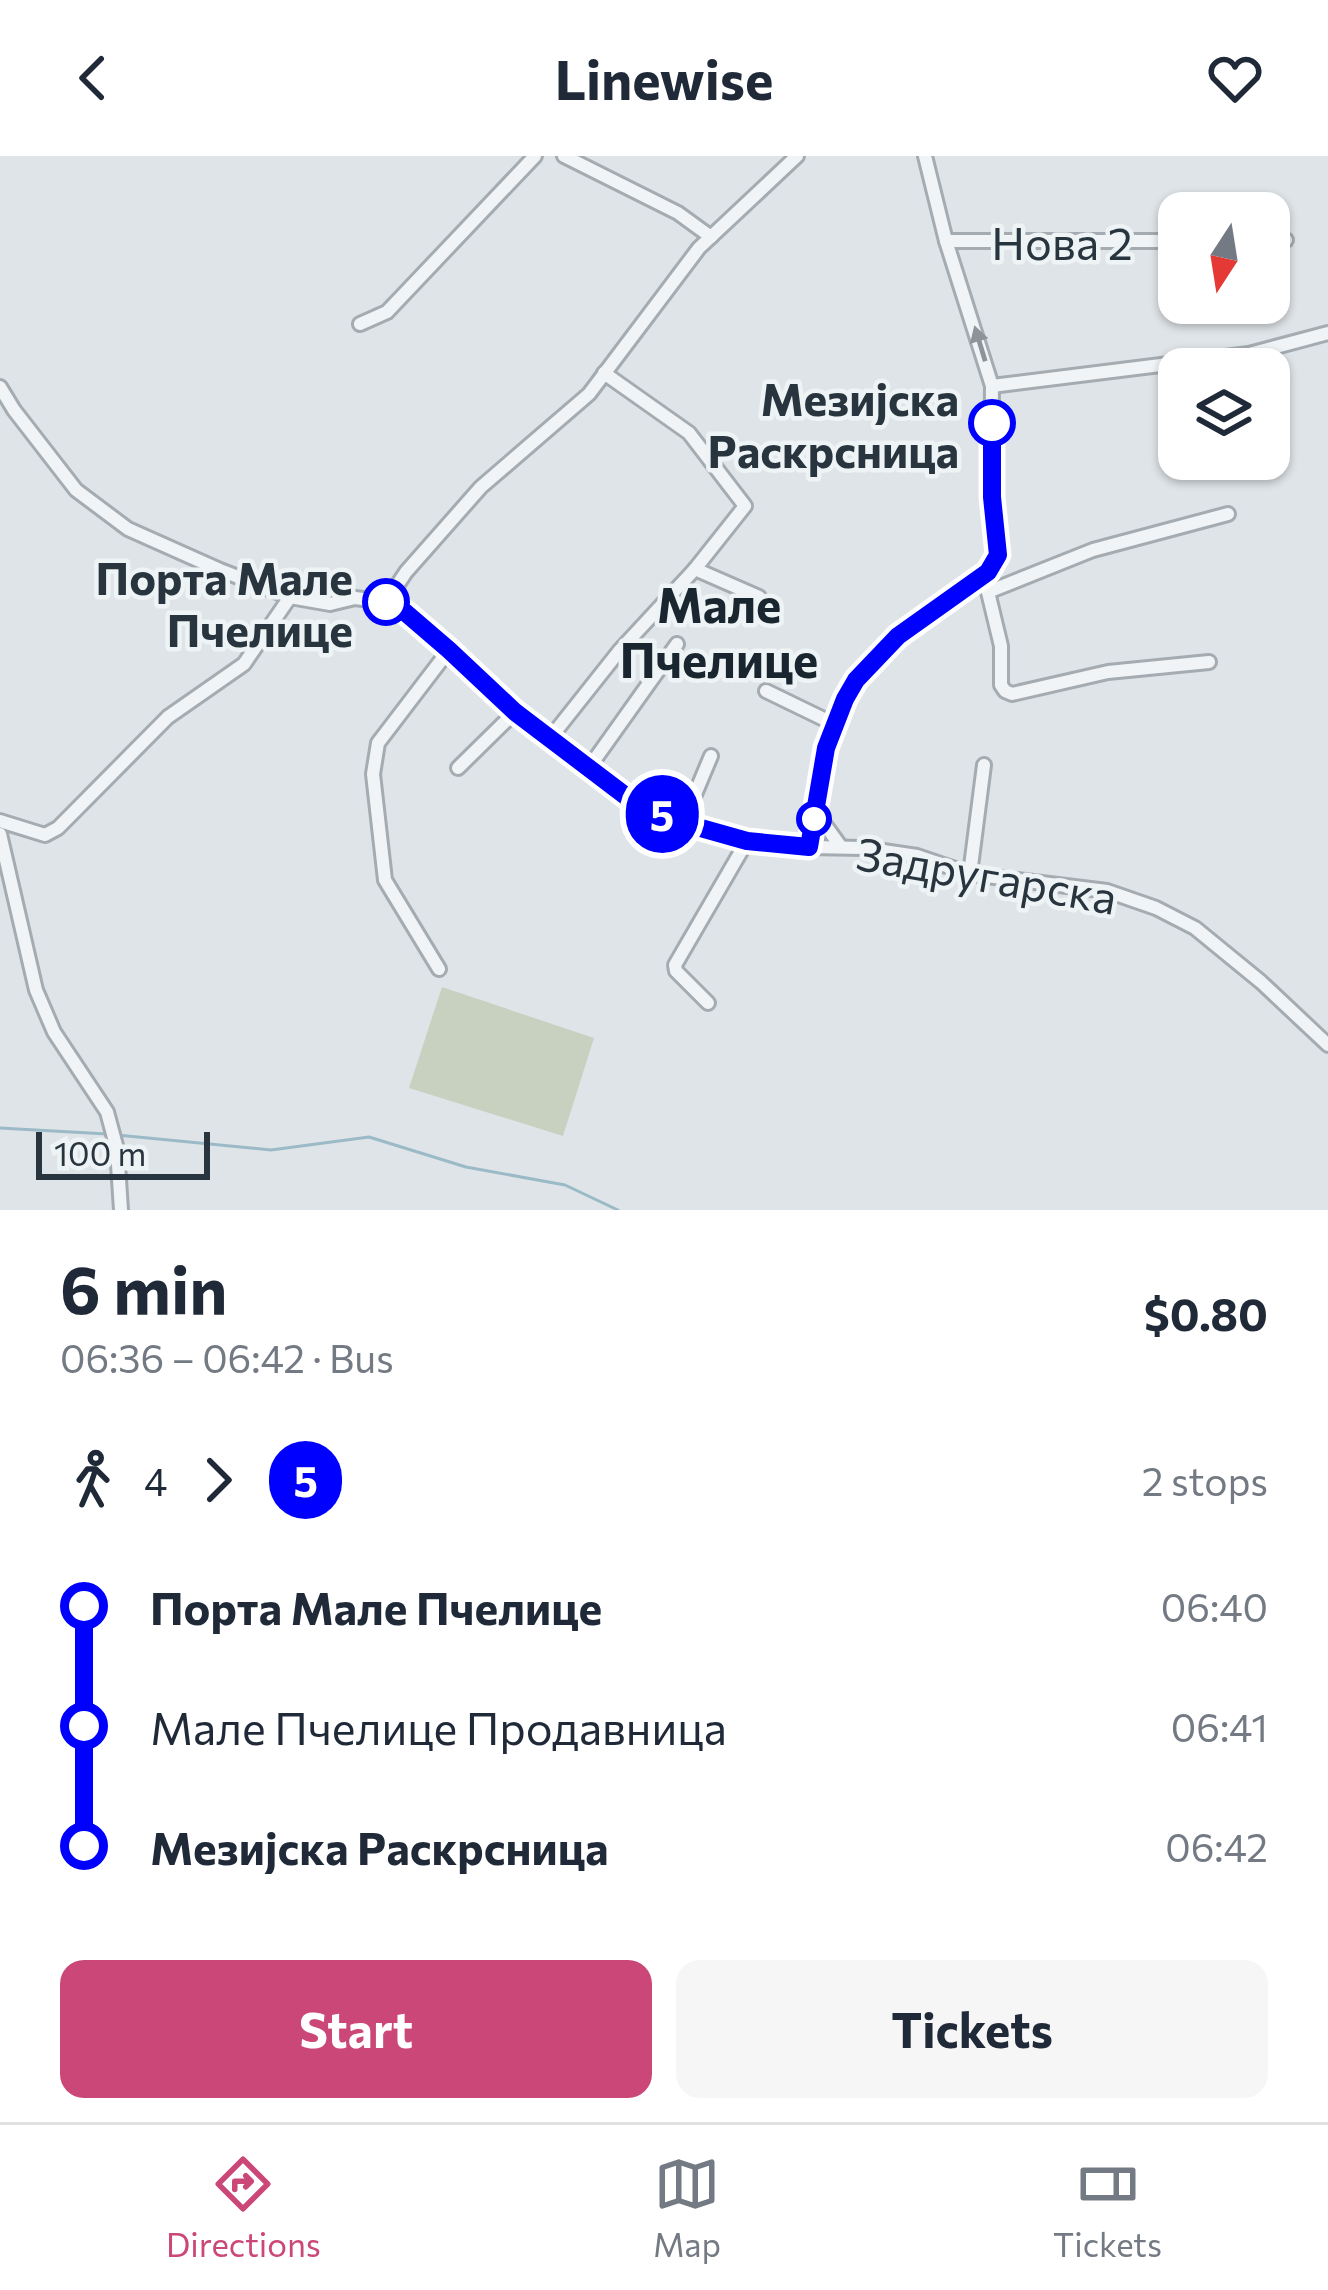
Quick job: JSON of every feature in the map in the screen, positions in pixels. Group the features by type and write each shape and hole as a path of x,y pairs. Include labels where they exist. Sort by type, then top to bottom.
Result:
{"street":[{"path":"360,324 387,312 535,156"},
{"path":"564,156 678,213 711,237"},
{"path":"0,387 7,410 76,490 128,530 290,597 330,604 355,598 386,602 406,572 481,487 589,394 699,248 797,156"},
{"path":"809,847 826,748 856,680 898,636 988,572 998,555 992,497 992,386 946,241 928,158"},
{"name":"Нова 2","path":"946,241 1158,242"},
{"path":"992,386 1249,354 1328,333"},
{"path":"551,737 745,506 689,433 604,373"},
{"path":"988,592 1093,550 1228,514"},
{"path":"695,568 759,597"},
{"path":"988,572 1001,646 1001,685 1012,694 1108,672 1208,662"},
{"path":"0,821 45,835 58,828 168,717 244,664 290,597"},
{"name":"Задругарска","path":"386,602 406,613 515,712 631,800 683,823 747,841 917,856 970,874 1107,891 1156,908 1195,928 1328,1045"},
{"path":"588,769 677,644"},
{"path":"439,969 385,880 373,774 378,743 449,650"},
{"path":"766,691 834,724"},
{"path":"458,768 515,712"},
{"path":"683,823 711,756"},
{"path":"970,874 984,765"},
{"path":"815,811 841,848"},
{"path":"0,834 44,1011 100,1100 113,1135 122,1210"},
{"path":"708,1003 675,965 747,841"}],"green space":[{"path":"442,987 594,1038 563,1136 409,1088"}],"waterway":[{"path":"0,1128 107,1134"},
{"path":"117,1135 271,1150 369,1137 466,1167 565,1185 618,1210"}],"bus line":[{"name":"5","path":"386,602 406,613 515,712 631,800 683,823 747,841 809,847 826,748 856,680 898,636 988,572 998,555 992,423"}],"place":[{"name":"Мезијска Раскрсница","path":"992,423"},
{"name":"Порта Мале Пчелице","path":"386,602"}],"district":[{"name":"Мале Пчелице","path":"719,630"}]}
